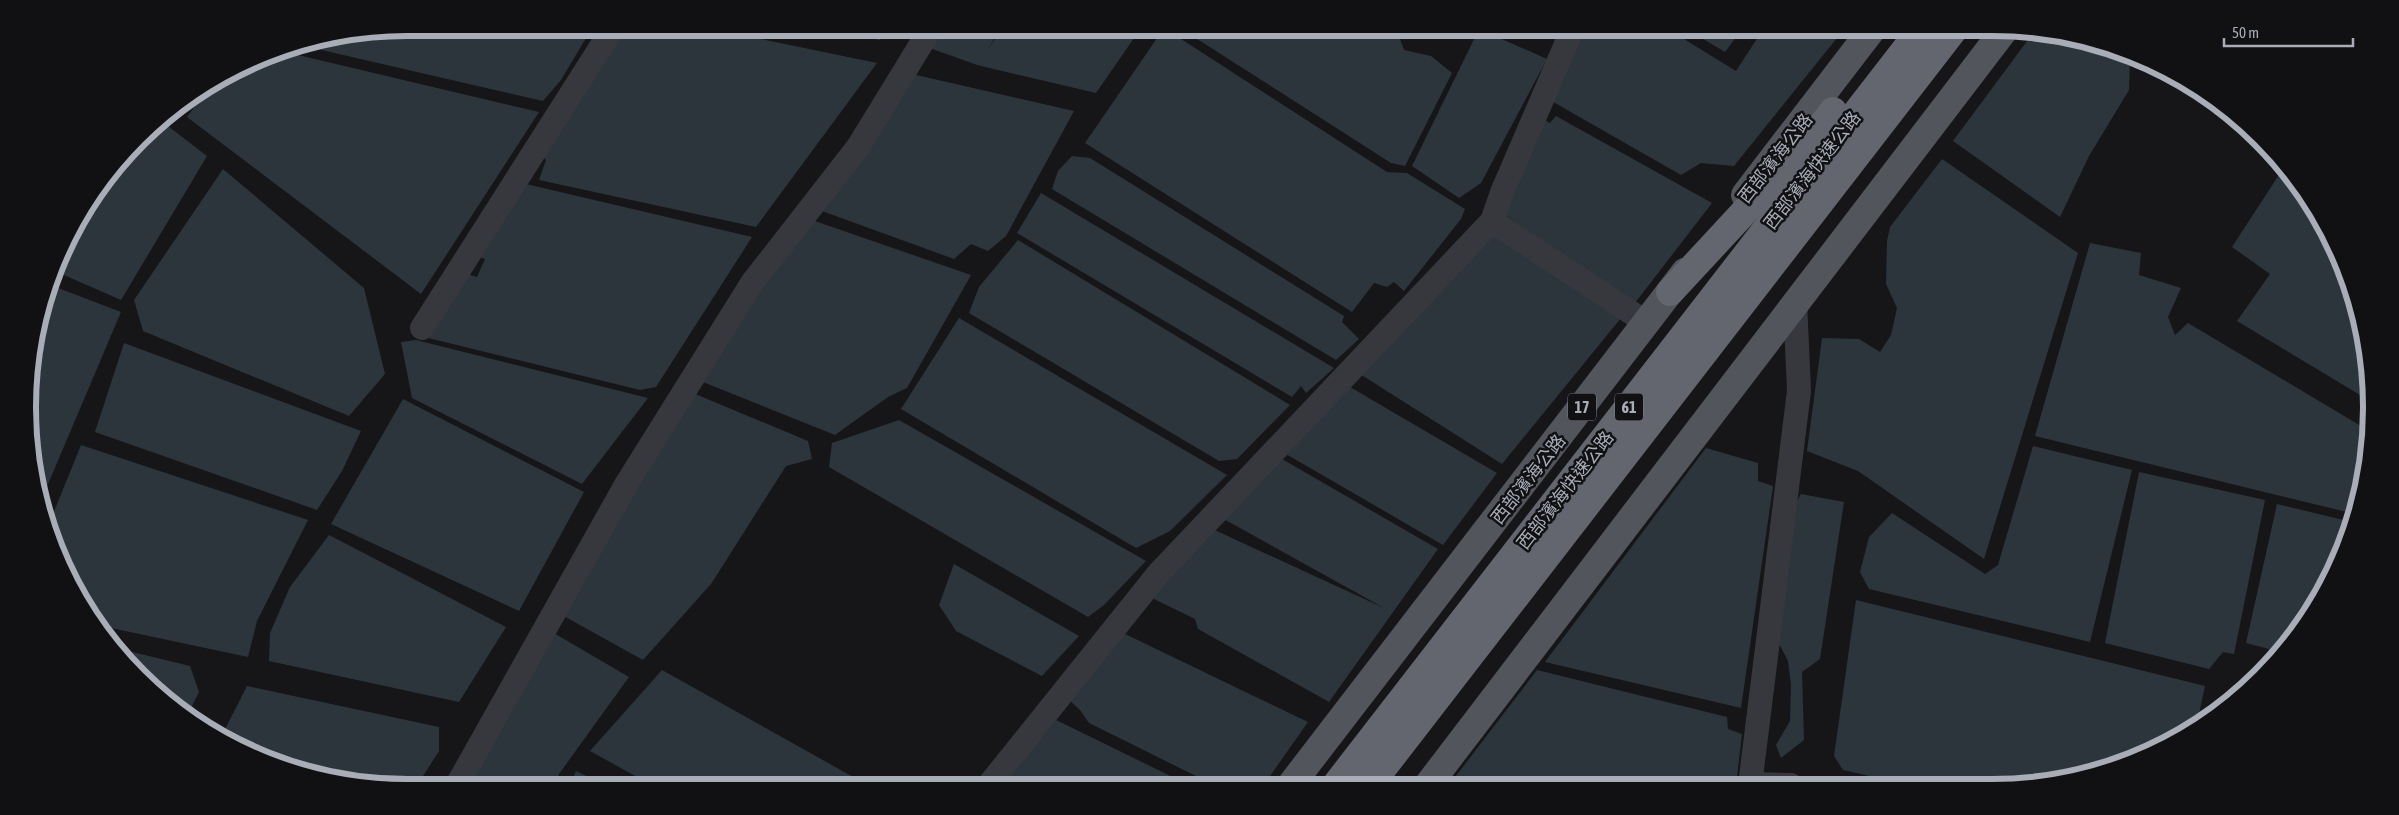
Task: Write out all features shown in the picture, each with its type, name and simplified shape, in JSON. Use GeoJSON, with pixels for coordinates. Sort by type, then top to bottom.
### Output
{"type":"FeatureCollection","features":[{"type":"Feature","properties":{"kind":"highway"},"geometry":{"type":"LineString","coordinates":[[1670,292],[1811,140],[1893,36]]}},
{"type":"Feature","properties":{"kind":"highway","name":"西部濱海快速公路"},"geometry":{"type":"LineString","coordinates":[[1340,779],[1916,36]]}},
{"type":"Feature","properties":{"kind":"highway","name":"西部濱海快速公路"},"geometry":{"type":"LineString","coordinates":[[1374,779],[1949,36]]}},
{"type":"Feature","properties":{"kind":"main road","name":"西部濱海公路"},"geometry":{"type":"LineString","coordinates":[[1295,779],[1840,74],[1867,36]]}},
{"type":"Feature","properties":{"kind":"main road"},"geometry":{"type":"LineString","coordinates":[[1433,779],[1795,301],[1999,36]]}},
{"type":"Feature","properties":{"kind":"street"},"geometry":{"type":"LineString","coordinates":[[422,328],[608,36]]}},
{"type":"Feature","properties":{"kind":"street"},"geometry":{"type":"LineString","coordinates":[[461,779],[632,475],[752,283],[858,147],[926,36]]}},
{"type":"Feature","properties":{"kind":"street"},"geometry":{"type":"LineString","coordinates":[[994,779],[1158,574],[1492,221],[1503,190],[1570,36]]}},
{"type":"Feature","properties":{"kind":"street"},"geometry":{"type":"LineString","coordinates":[[1492,221],[1647,324]]}},
{"type":"Feature","properties":{"kind":"street"},"geometry":{"type":"LineString","coordinates":[[1751,779],[1799,391],[1795,301]]}},
{"type":"Feature","properties":{"kind":"shaded area"},"geometry":{"type":"Polygon","coordinates":[[[587,36],[561,80],[543,101],[314,48],[359,39],[383,37],[587,36]]]}},
{"type":"Feature","properties":{"kind":"shaded area"},"geometry":{"type":"Polygon","coordinates":[[[605,36],[746,36],[877,63],[756,227],[539,180],[546,160],[536,150],[605,36]]]}},
{"type":"Feature","properties":{"kind":"shaded area"},"geometry":{"type":"Polygon","coordinates":[[[860,36],[883,36],[880,40],[860,36]]]}},
{"type":"Feature","properties":{"kind":"shaded area"},"geometry":{"type":"Polygon","coordinates":[[[934,36],[996,36],[988,49],[997,36],[1135,36],[1096,93],[977,65],[927,47],[934,36]]]}},
{"type":"Feature","properties":{"kind":"shaded area"},"geometry":{"type":"Polygon","coordinates":[[[1159,36],[1176,36],[1387,172],[1407,173],[1465,209],[1461,219],[1404,291],[1394,282],[1387,287],[1374,283],[1352,312],[1085,143],[1159,36]]]}},
{"type":"Feature","properties":{"kind":"shaded area"},"geometry":{"type":"Polygon","coordinates":[[[1193,36],[1399,36],[1404,50],[1431,56],[1452,73],[1405,166],[1391,163],[1193,36]]]}},
{"type":"Feature","properties":{"kind":"shaded area"},"geometry":{"type":"Polygon","coordinates":[[[1476,36],[1495,36],[1547,59],[1481,183],[1459,198],[1412,166],[1476,36]]]}},
{"type":"Feature","properties":{"kind":"shaded area"},"geometry":{"type":"Polygon","coordinates":[[[1538,36],[1549,36],[1548,39],[1538,36]]]}},
{"type":"Feature","properties":{"kind":"shaded area"},"geometry":{"type":"Polygon","coordinates":[[[1579,36],[1679,36],[1736,71],[1759,36],[1839,36],[1734,166],[1701,163],[1681,175],[1548,99],[1579,36]]]}},
{"type":"Feature","properties":{"kind":"shaded area"},"geometry":{"type":"Polygon","coordinates":[[[1698,36],[1737,36],[1725,52],[1698,36]]]}},
{"type":"Feature","properties":{"kind":"shaded area"},"geometry":{"type":"Polygon","coordinates":[[[2029,38],[2064,43],[2088,49],[2130,63],[2129,90],[2089,156],[2060,217],[1953,141],[2029,38]]]}},
{"type":"Feature","properties":{"kind":"shaded area"},"geometry":{"type":"Polygon","coordinates":[[[294,54],[539,112],[421,294],[187,117],[200,100],[222,86],[265,65],[294,54]]]}},
{"type":"Feature","properties":{"kind":"shaded area"},"geometry":{"type":"Polygon","coordinates":[[[903,72],[1074,111],[1006,236],[988,251],[971,244],[954,259],[811,207],[903,72]]]}},
{"type":"Feature","properties":{"kind":"shaded area"},"geometry":{"type":"Polygon","coordinates":[[[1556,116],[1712,203],[1635,303],[1496,209],[1539,117],[1550,123],[1556,116]]]}},
{"type":"Feature","properties":{"kind":"shaded area"},"geometry":{"type":"Polygon","coordinates":[[[167,125],[207,156],[121,300],[61,274],[86,222],[113,181],[145,145],[167,125]]]}},
{"type":"Feature","properties":{"kind":"shaded area"},"geometry":{"type":"Polygon","coordinates":[[[1072,156],[1090,158],[1344,316],[1342,322],[1359,339],[1336,360],[1052,189],[1058,171],[1072,156]]]}},
{"type":"Feature","properties":{"kind":"shaded area"},"geometry":{"type":"Polygon","coordinates":[[[1942,159],[2078,253],[1984,559],[1858,471],[1807,451],[1822,338],[1859,339],[1880,352],[1891,335],[1897,308],[1886,284],[1887,241],[1890,227],[1942,159]]]}},
{"type":"Feature","properties":{"kind":"shaded area"},"geometry":{"type":"Polygon","coordinates":[[[223,169],[364,288],[385,374],[349,416],[143,331],[134,300],[223,169]]]}},
{"type":"Feature","properties":{"kind":"shaded area"},"geometry":{"type":"Polygon","coordinates":[[[2280,174],[2313,222],[2343,288],[2356,335],[2363,397],[2237,321],[2270,274],[2232,247],[2280,174]]]}},
{"type":"Feature","properties":{"kind":"shaded area"},"geometry":{"type":"Polygon","coordinates":[[[509,180],[752,237],[656,387],[640,390],[420,336],[451,269],[477,277],[485,259],[467,253],[509,180]]]}},
{"type":"Feature","properties":{"kind":"shaded area"},"geometry":{"type":"Polygon","coordinates":[[[1041,193],[1334,368],[1306,393],[1301,386],[1292,397],[1017,233],[1041,193]]]}},
{"type":"Feature","properties":{"kind":"shaded area"},"geometry":{"type":"Polygon","coordinates":[[[806,218],[971,275],[907,388],[888,397],[835,435],[693,378],[806,218]]]}},
{"type":"Feature","properties":{"kind":"shaded area"},"geometry":{"type":"Polygon","coordinates":[[[1494,235],[1621,318],[1502,464],[1360,374],[1494,235]]]}},
{"type":"Feature","properties":{"kind":"shaded area"},"geometry":{"type":"Polygon","coordinates":[[[1018,240],[1290,405],[1237,459],[1219,461],[969,313],[979,287],[1018,240]]]}},
{"type":"Feature","properties":{"kind":"shaded area"},"geometry":{"type":"Polygon","coordinates":[[[2090,243],[2141,253],[2139,275],[2181,288],[2168,317],[2175,335],[2188,323],[2362,427],[2356,480],[2348,512],[2035,436],[2090,243]]]}},
{"type":"Feature","properties":{"kind":"shaded area"},"geometry":{"type":"Polygon","coordinates":[[[56,287],[121,312],[46,490],[39,456],[37,432],[37,383],[43,335],[56,287]]]}},
{"type":"Feature","properties":{"kind":"shaded area"},"geometry":{"type":"Polygon","coordinates":[[[959,318],[1227,475],[1170,531],[1136,548],[901,409],[959,318]]]}},
{"type":"Feature","properties":{"kind":"shaded area"},"geometry":{"type":"Polygon","coordinates":[[[416,340],[648,398],[582,484],[412,398],[401,342],[416,340]]]}},
{"type":"Feature","properties":{"kind":"shaded area"},"geometry":{"type":"Polygon","coordinates":[[[124,343],[361,431],[342,471],[317,510],[95,432],[124,343]]]}},
{"type":"Feature","properties":{"kind":"shaded area"},"geometry":{"type":"Polygon","coordinates":[[[1350,387],[1497,473],[1443,545],[1279,450],[1350,387]]]}},
{"type":"Feature","properties":{"kind":"shaded area"},"geometry":{"type":"Polygon","coordinates":[[[688,391],[808,441],[812,459],[786,466],[711,584],[643,660],[551,609],[688,391]]]}},
{"type":"Feature","properties":{"kind":"shaded area"},"geometry":{"type":"Polygon","coordinates":[[[403,399],[584,492],[519,611],[331,524],[403,399]]]}},
{"type":"Feature","properties":{"kind":"shaded area"},"geometry":{"type":"Polygon","coordinates":[[[899,420],[1146,561],[1104,605],[1088,617],[829,467],[832,443],[899,420]]]}},
{"type":"Feature","properties":{"kind":"shaded area"},"geometry":{"type":"Polygon","coordinates":[[[81,445],[308,520],[257,621],[248,657],[108,627],[75,572],[52,515],[81,445]]]}},
{"type":"Feature","properties":{"kind":"shaded area"},"geometry":{"type":"Polygon","coordinates":[[[2033,446],[2132,470],[2090,642],[1869,589],[1860,572],[1869,537],[1892,513],[1985,574],[1998,565],[2033,446]]]}},
{"type":"Feature","properties":{"kind":"shaded area"},"geometry":{"type":"Polygon","coordinates":[[[1706,448],[1758,463],[1758,481],[1773,486],[1741,708],[1545,662],[1706,448]]]}},
{"type":"Feature","properties":{"kind":"shaded area"},"geometry":{"type":"Polygon","coordinates":[[[1275,455],[1438,549],[1329,702],[1198,629],[1195,619],[1148,596],[1206,526],[1384,608],[1220,517],[1275,455]]]}},
{"type":"Feature","properties":{"kind":"shaded area"},"geometry":{"type":"Polygon","coordinates":[[[2139,472],[2265,500],[2234,654],[2223,652],[2209,669],[2105,643],[2139,472]]]}},
{"type":"Feature","properties":{"kind":"shaded area"},"geometry":{"type":"Polygon","coordinates":[[[1801,494],[1844,502],[1820,659],[1802,672],[1804,740],[1781,758],[1776,745],[1790,721],[1791,685],[1788,661],[1777,640],[1794,506],[1801,494]]]}},
{"type":"Feature","properties":{"kind":"shaded area"},"geometry":{"type":"Polygon","coordinates":[[[2277,504],[2345,520],[2324,572],[2313,593],[2286,634],[2267,656],[2269,649],[2246,643],[2277,504]]]}},
{"type":"Feature","properties":{"kind":"shaded area"},"geometry":{"type":"Polygon","coordinates":[[[329,535],[506,627],[459,702],[269,661],[270,633],[290,587],[329,535]]]}},
{"type":"Feature","properties":{"kind":"shaded area"},"geometry":{"type":"Polygon","coordinates":[[[954,564],[1079,636],[1042,676],[956,631],[939,605],[954,564]]]}},
{"type":"Feature","properties":{"kind":"shaded area"},"geometry":{"type":"Polygon","coordinates":[[[1856,600],[2205,686],[2199,716],[2177,729],[2111,759],[2064,772],[2040,776],[1992,779],[1883,779],[1843,770],[1834,756],[1856,600]]]}},
{"type":"Feature","properties":{"kind":"shaded area"},"geometry":{"type":"Polygon","coordinates":[[[547,629],[629,677],[559,774],[558,779],[457,779],[547,629]]]}},
{"type":"Feature","properties":{"kind":"shaded area"},"geometry":{"type":"Polygon","coordinates":[[[1123,633],[1308,722],[1268,779],[1202,779],[1089,723],[1080,710],[1068,699],[1123,633]]]}},
{"type":"Feature","properties":{"kind":"shaded area"},"geometry":{"type":"Polygon","coordinates":[[[127,651],[190,666],[199,692],[191,709],[163,687],[127,651]]]}},
{"type":"Feature","properties":{"kind":"shaded area"},"geometry":{"type":"Polygon","coordinates":[[[662,670],[857,779],[641,779],[590,751],[662,670]]]}},
{"type":"Feature","properties":{"kind":"shaded area"},"geometry":{"type":"Polygon","coordinates":[[[1537,670],[1727,717],[1728,729],[1742,734],[1737,779],[1454,779],[1537,670]]]}},
{"type":"Feature","properties":{"kind":"shaded area"},"geometry":{"type":"Polygon","coordinates":[[[247,686],[439,727],[439,751],[421,779],[359,776],[335,772],[288,759],[224,730],[247,686]]]}},
{"type":"Feature","properties":{"kind":"shaded area"},"geometry":{"type":"Polygon","coordinates":[[[1054,719],[1177,779],[1006,779],[1054,719]]]}},
{"type":"Feature","properties":{"kind":"shaded area"},"geometry":{"type":"Polygon","coordinates":[[[576,771],[592,779],[572,779],[576,771]]]}}]}
